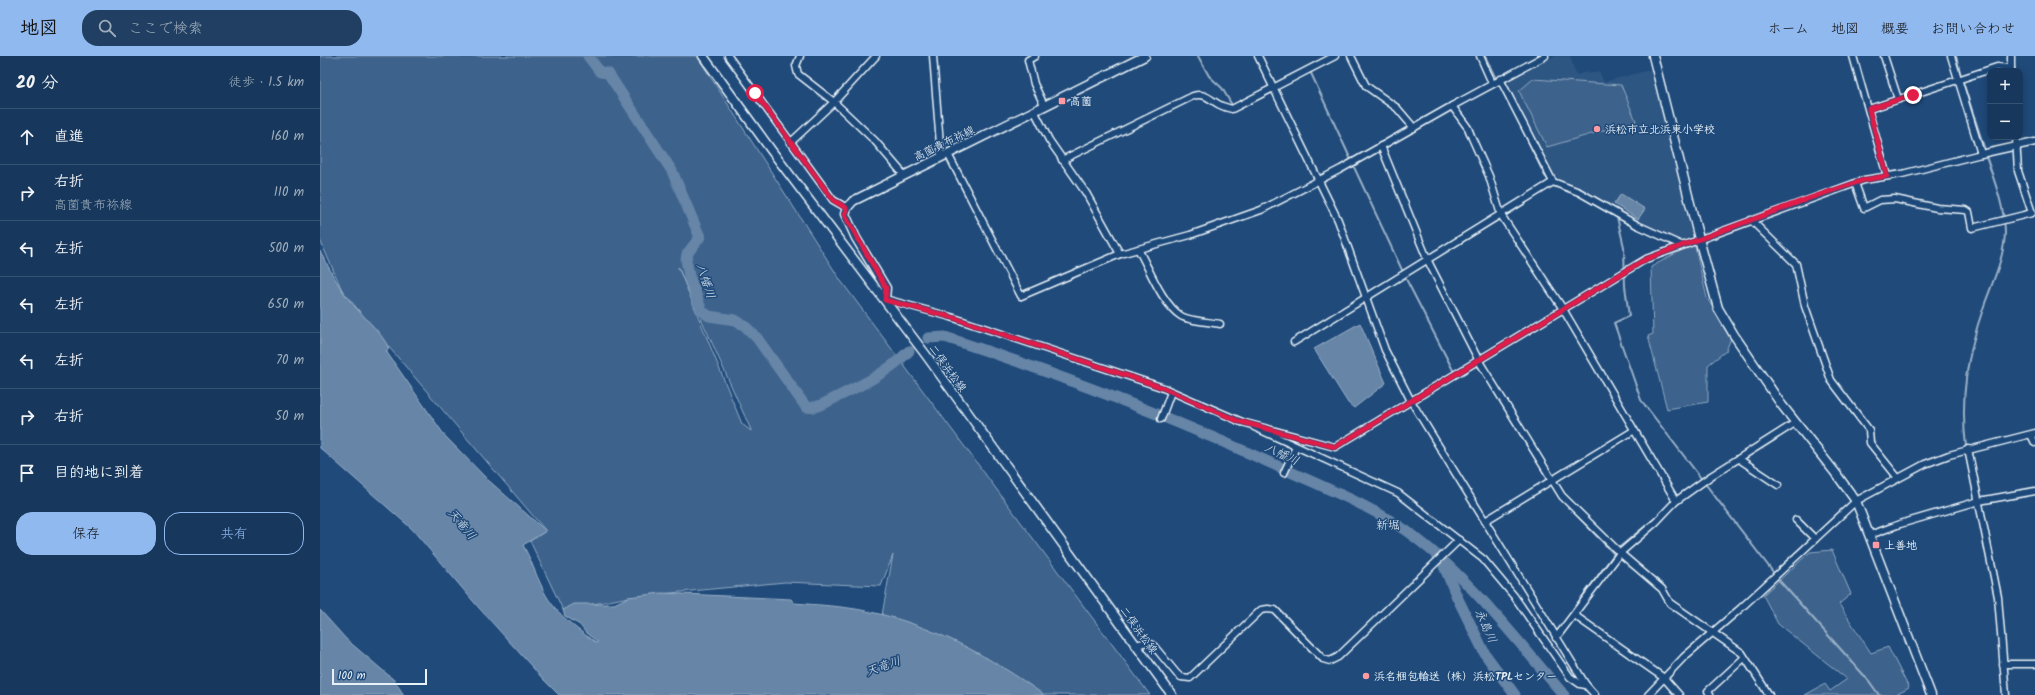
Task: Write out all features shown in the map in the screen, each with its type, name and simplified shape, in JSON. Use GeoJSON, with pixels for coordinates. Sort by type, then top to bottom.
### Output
{"type":"FeatureCollection","features":[{"type":"Feature","properties":{"kind":"main road","name":"二俣浜松線"},"geometry":{"type":"LineString","coordinates":[[703,56],[771,150],[885,300],[1172,695]]}},
{"type":"Feature","properties":{"kind":"main road","name":"高薗貴布祢線"},"geometry":{"type":"LineString","coordinates":[[846,208],[853,201],[904,175],[1145,56]]}},
{"type":"Feature","properties":{"kind":"main road"},"geometry":{"type":"LineString","coordinates":[[1653,56],[1699,239],[1713,291],[1724,320],[1795,423],[1856,501],[1931,695]]}},
{"type":"Feature","properties":{"kind":"main road"},"geometry":{"type":"LineString","coordinates":[[846,208],[845,214],[848,221],[886,288],[885,300]]}},
{"type":"Feature","properties":{"kind":"street"},"geometry":{"type":"LineString","coordinates":[[728,56],[833,200],[846,208]]}},
{"type":"Feature","properties":{"kind":"street"},"geometry":{"type":"LineString","coordinates":[[800,56],[796,66],[798,74],[834,102],[875,141],[904,175]]}},
{"type":"Feature","properties":{"kind":"street"},"geometry":{"type":"LineString","coordinates":[[790,143],[834,102],[876,56]]}},
{"type":"Feature","properties":{"kind":"street"},"geometry":{"type":"LineString","coordinates":[[933,56],[944,155],[1021,296],[1120,254],[1190,235],[1261,210],[1318,181],[1496,81],[1545,56]]}},
{"type":"Feature","properties":{"kind":"street"},"geometry":{"type":"LineString","coordinates":[[1035,56],[1028,58],[1034,84],[1044,106]]}},
{"type":"Feature","properties":{"kind":"street"},"geometry":{"type":"LineString","coordinates":[[1258,56],[1338,220],[1385,350],[1411,401],[1556,638],[1594,695]]}},
{"type":"Feature","properties":{"kind":"street"},"geometry":{"type":"LineString","coordinates":[[1062,160],[1199,94],[1206,96],[1219,105],[1232,109],[1335,56]]}},
{"type":"Feature","properties":{"kind":"street"},"geometry":{"type":"LineString","coordinates":[[1351,56],[1366,86],[1396,108],[1414,128]]}},
{"type":"Feature","properties":{"kind":"street"},"geometry":{"type":"LineString","coordinates":[[1480,56],[1496,81],[1553,182],[1579,192],[1637,225],[1680,245]]}},
{"type":"Feature","properties":{"kind":"street"},"geometry":{"type":"LineString","coordinates":[[1853,56],[1887,176]]}},
{"type":"Feature","properties":{"kind":"street"},"geometry":{"type":"LineString","coordinates":[[1884,56],[1898,100]]}},
{"type":"Feature","properties":{"kind":"street"},"geometry":{"type":"LineString","coordinates":[[1952,56],[1981,154]]}},
{"type":"Feature","properties":{"kind":"street"},"geometry":{"type":"LineString","coordinates":[[2011,56],[2011,68]]}},
{"type":"Feature","properties":{"kind":"street"},"geometry":{"type":"LineString","coordinates":[[1869,109],[1987,71]]}},
{"type":"Feature","properties":{"kind":"street"},"geometry":{"type":"LineString","coordinates":[[1452,106],[1468,128],[1489,176],[1501,215],[1563,309],[1633,431],[1676,501]]}},
{"type":"Feature","properties":{"kind":"street"},"geometry":{"type":"LineString","coordinates":[[1034,110],[1049,140],[1086,193],[1120,254]]}},
{"type":"Feature","properties":{"kind":"street"},"geometry":{"type":"LineString","coordinates":[[1855,183],[1864,208],[1880,200],[1895,198],[1937,208],[1966,210],[1969,212],[1972,228],[2032,213],[2018,171],[2016,140]]}},
{"type":"Feature","properties":{"kind":"street"},"geometry":{"type":"LineString","coordinates":[[1238,421],[1335,447],[1646,259],[1680,245],[1855,183],[2016,145],[2035,142]]}},
{"type":"Feature","properties":{"kind":"street"},"geometry":{"type":"LineString","coordinates":[[1381,146],[1428,260],[1479,361],[1562,496],[1620,553],[1662,588],[1670,603],[1711,633],[1742,653],[1769,695]]}},
{"type":"Feature","properties":{"kind":"street"},"geometry":{"type":"LineString","coordinates":[[1294,342],[1553,182]]}},
{"type":"Feature","properties":{"kind":"street"},"geometry":{"type":"LineString","coordinates":[[1751,220],[1796,264],[1805,306],[1830,380],[1869,430],[1870,443],[1898,478]]}},
{"type":"Feature","properties":{"kind":"street"},"geometry":{"type":"LineString","coordinates":[[1138,249],[1158,288],[1169,305],[1181,316],[1220,324]]}},
{"type":"Feature","properties":{"kind":"street"},"geometry":{"type":"LineString","coordinates":[[885,300],[951,317],[1171,392],[1398,493],[1483,559],[1498,575],[1570,677],[1580,684],[1586,685]]}},
{"type":"Feature","properties":{"kind":"street"},"geometry":{"type":"LineString","coordinates":[[1161,419],[1171,392]]}},
{"type":"Feature","properties":{"kind":"street"},"geometry":{"type":"LineString","coordinates":[[1556,638],[1620,553],[1656,522],[1676,501],[1795,423]]}},
{"type":"Feature","properties":{"kind":"street"},"geometry":{"type":"LineString","coordinates":[[1485,521],[1633,431]]}},
{"type":"Feature","properties":{"kind":"street"},"geometry":{"type":"LineString","coordinates":[[1648,695],[1711,633],[1741,608],[1856,501],[1925,464],[1968,449],[2033,434],[2035,443]]}},
{"type":"Feature","properties":{"kind":"street"},"geometry":{"type":"LineString","coordinates":[[1284,473],[1296,447]]}},
{"type":"Feature","properties":{"kind":"street"},"geometry":{"type":"LineString","coordinates":[[1968,449],[1997,590],[2006,695]]}},
{"type":"Feature","properties":{"kind":"street"},"geometry":{"type":"LineString","coordinates":[[1739,459],[1778,485]]}},
{"type":"Feature","properties":{"kind":"street"},"geometry":{"type":"LineString","coordinates":[[1870,535],[1900,524],[1979,501],[2035,491]]}},
{"type":"Feature","properties":{"kind":"street"},"geometry":{"type":"LineString","coordinates":[[1796,520],[1815,539]]}},
{"type":"Feature","properties":{"kind":"street"},"geometry":{"type":"LineString","coordinates":[[1136,645],[1147,642],[1153,645],[1177,674],[1181,677],[1190,678],[1261,610],[1268,609],[1275,610],[1323,659],[1330,661],[1338,657],[1459,540]]}},
{"type":"Feature","properties":{"kind":"street"},"geometry":{"type":"LineString","coordinates":[[1574,615],[1664,678],[1679,695]]}},
{"type":"Feature","properties":{"kind":"street"},"geometry":{"type":"LineString","coordinates":[[1707,694],[1744,658]]}},
{"type":"Feature","properties":{"kind":"street"},"geometry":{"type":"LineString","coordinates":[[2003,664],[2035,664]]}},
{"type":"Feature","properties":{"kind":"shaded area"},"geometry":{"type":"Polygon","coordinates":[[[320,56],[697,56],[841,281],[1150,695],[1043,695],[949,639],[882,615],[893,555],[881,586],[785,582],[629,597],[563,610],[530,541],[546,531],[342,290],[320,240],[320,56]],[[678,267],[742,424],[751,430],[678,267]]]}},
{"type":"Feature","properties":{"kind":"shaded area","name":"浜松市立北浜東小学校"},"geometry":{"type":"Polygon","coordinates":[[[1555,56],[1570,56],[1576,75],[1599,71],[1604,82],[1653,69],[1692,234],[1688,239],[1678,243],[1553,177],[1503,82],[1555,56]]]}},
{"type":"Feature","properties":{"kind":"shaded area"},"geometry":{"type":"Polygon","coordinates":[[[1533,79],[1621,85],[1636,121],[1547,147],[1519,91],[1533,79]]]}},
{"type":"Feature","properties":{"kind":"shaded area"},"geometry":{"type":"Polygon","coordinates":[[[1694,243],[1707,298],[1731,338],[1726,351],[1708,365],[1708,402],[1667,409],[1648,336],[1653,334],[1651,267],[1694,243]]]}},
{"type":"Feature","properties":{"kind":"shaded area"},"geometry":{"type":"Polygon","coordinates":[[[1832,550],[1851,594],[1839,604],[1871,653],[1888,647],[1909,688],[1896,695],[1805,695],[1825,684],[1830,691],[1847,679],[1778,624],[1763,595],[1810,552],[1832,550]]]}},
{"type":"Feature","properties":{"kind":"water"},"geometry":{"type":"Polygon","coordinates":[[[1621,194],[1645,209],[1638,219],[1614,204],[1621,194]]]}},
{"type":"Feature","properties":{"kind":"water","name":"天竜川"},"geometry":{"type":"Polygon","coordinates":[[[320,251],[342,291],[386,342],[389,349],[386,351],[445,436],[487,479],[546,531],[523,545],[546,596],[565,619],[597,643],[597,641],[586,633],[580,625],[565,616],[563,610],[574,604],[614,604],[629,597],[661,593],[791,599],[794,603],[857,609],[914,624],[937,633],[982,655],[1044,695],[559,695],[479,608],[412,529],[320,448],[320,251]]]}},
{"type":"Feature","properties":{"kind":"water"},"geometry":{"type":"Polygon","coordinates":[[[1360,323],[1386,383],[1354,408],[1348,403],[1314,349],[1360,323]]]}},
{"type":"Feature","properties":{"kind":"water"},"geometry":{"type":"Polygon","coordinates":[[[320,610],[346,639],[394,680],[404,695],[320,695],[320,610]]]}},
{"type":"Feature","properties":{"kind":"waterway","name":"八幡川"},"geometry":{"type":"LineString","coordinates":[[588,56],[600,72],[608,73],[672,171],[700,237],[687,254],[686,260],[689,276],[702,311],[709,316],[735,320],[745,326],[757,338],[806,407],[821,405],[864,383],[892,366],[909,351]]}},
{"type":"Feature","properties":{"kind":"waterway"},"geometry":{"type":"LineString","coordinates":[[1198,56],[1209,76],[1222,88],[1232,105]]}},
{"type":"Feature","properties":{"kind":"waterway"},"geometry":{"type":"LineString","coordinates":[[1485,56],[1497,81]]}},
{"type":"Feature","properties":{"kind":"waterway"},"geometry":{"type":"LineString","coordinates":[[1956,56],[1961,76]]}},
{"type":"Feature","properties":{"kind":"waterway"},"geometry":{"type":"LineString","coordinates":[[1309,72],[1310,71],[1351,160]]}},
{"type":"Feature","properties":{"kind":"waterway"},"geometry":{"type":"LineString","coordinates":[[1963,82],[1985,150]]}},
{"type":"Feature","properties":{"kind":"waterway"},"geometry":{"type":"LineString","coordinates":[[1280,88],[1289,83]]}},
{"type":"Feature","properties":{"kind":"waterway"},"geometry":{"type":"LineString","coordinates":[[1503,90],[1545,176],[1549,180]]}},
{"type":"Feature","properties":{"kind":"waterway"},"geometry":{"type":"LineString","coordinates":[[1237,110],[1271,93]]}},
{"type":"Feature","properties":{"kind":"waterway"},"geometry":{"type":"LineString","coordinates":[[1966,447],[1964,410],[1966,376],[1969,359],[1978,324],[2000,261],[2005,233],[2005,223],[2001,204],[1986,156]]}},
{"type":"Feature","properties":{"kind":"waterway"},"geometry":{"type":"LineString","coordinates":[[1353,165],[1403,272]]}},
{"type":"Feature","properties":{"kind":"waterway"},"geometry":{"type":"LineString","coordinates":[[1606,211],[1617,217],[1624,247],[1625,286],[1629,316],[1614,323],[1641,400],[1773,572]]}},
{"type":"Feature","properties":{"kind":"waterway"},"geometry":{"type":"LineString","coordinates":[[1405,277],[1454,372]]}},
{"type":"Feature","properties":{"kind":"waterway","name":"八幡川"},"geometry":{"type":"LineString","coordinates":[[928,338],[945,337],[1075,382],[1245,451],[1370,509],[1416,538],[1456,573],[1494,613],[1564,695]]}},
{"type":"Feature","properties":{"kind":"waterway"},"geometry":{"type":"LineString","coordinates":[[1456,378],[1476,366],[1480,368],[1548,479]]}},
{"type":"Feature","properties":{"kind":"waterway"},"geometry":{"type":"LineString","coordinates":[[1679,495],[1695,484]]}},
{"type":"Feature","properties":{"kind":"waterway"},"geometry":{"type":"LineString","coordinates":[[1568,506],[1614,554],[1573,609]]}},
{"type":"Feature","properties":{"kind":"waterway"},"geometry":{"type":"LineString","coordinates":[[1621,546],[1660,514]]}},
{"type":"Feature","properties":{"kind":"waterway","name":"永島川"},"geometry":{"type":"LineString","coordinates":[[1444,566],[1457,597],[1485,654],[1515,695]]}},
{"type":"Feature","properties":{"kind":"waterway"},"geometry":{"type":"LineString","coordinates":[[1777,578],[1869,681],[1879,695]]}},
{"type":"Feature","properties":{"kind":"place","name":"高薗"},"geometry":{"type":"Point","coordinates":[1062,101]}},
{"type":"Feature","properties":{"kind":"place","name":"浜松市立北浜東小学校"},"geometry":{"type":"Point","coordinates":[1597,129]}},
{"type":"Feature","properties":{"kind":"place","name":"上善地"},"geometry":{"type":"Point","coordinates":[1876,545]}},
{"type":"Feature","properties":{"kind":"place","name":"浜名梱包輸送（株）浜松TPLセンター"},"geometry":{"type":"Point","coordinates":[1366,676]}},
{"type":"Feature","properties":{"kind":"district","name":"新堀"},"geometry":{"type":"Point","coordinates":[1388,525]}},
{"type":"Feature","properties":{"kind":"route"},"geometry":{"type":"LineString","coordinates":[[755,93],[833,200],[846,208],[845,214],[856,238],[886,288],[885,300],[951,317],[1161,387],[1238,421],[1277,430],[1335,447],[1646,259],[1810,198],[1870,178],[1887,176],[1869,109],[1913,95]]}}]}
